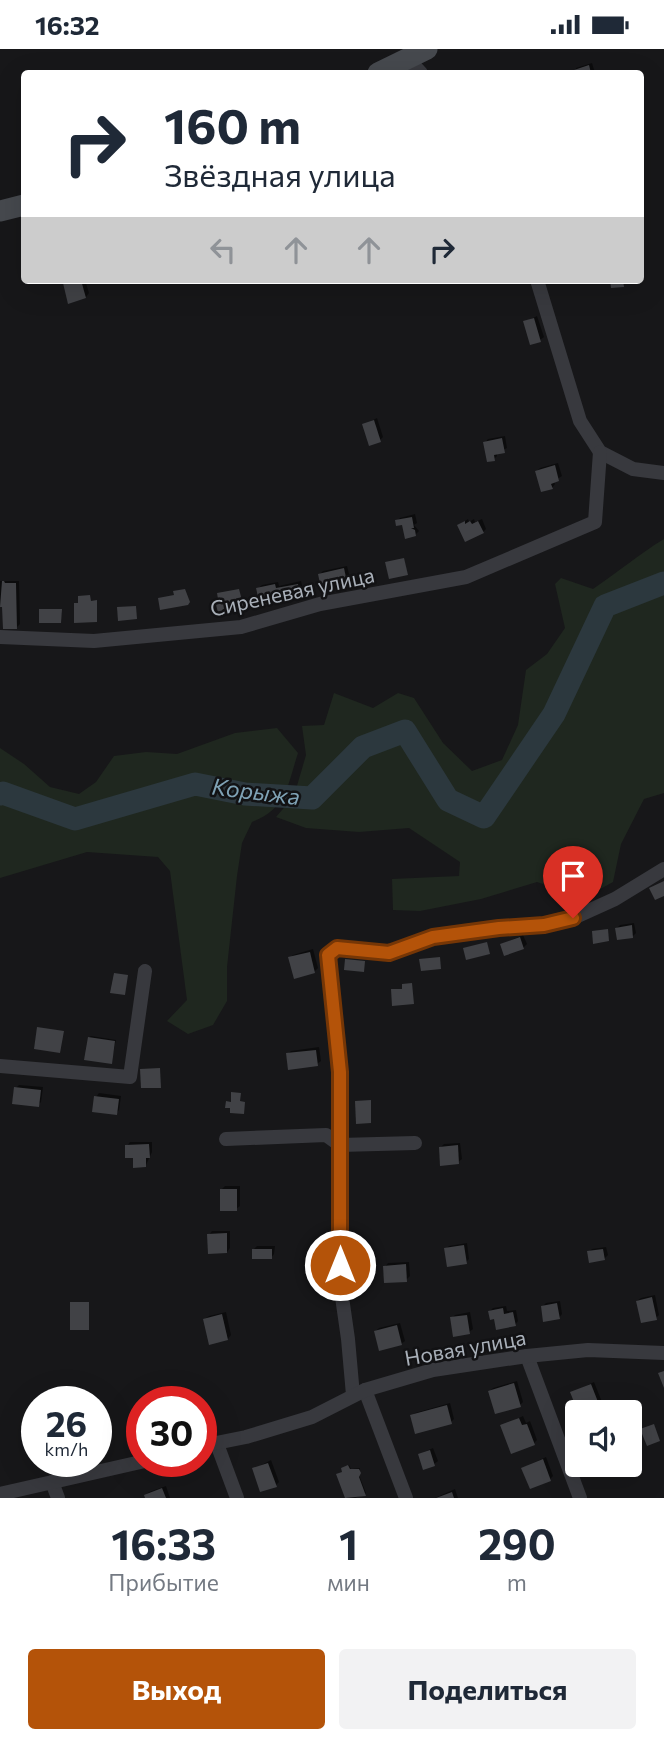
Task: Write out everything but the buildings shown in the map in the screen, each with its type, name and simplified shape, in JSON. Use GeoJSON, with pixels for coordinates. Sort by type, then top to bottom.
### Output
{"type":"FeatureCollection","features":[{"type":"Feature","properties":{"kind":"street"},"geometry":{"type":"LineString","coordinates":[[393,70],[414,66],[427,49]]}},
{"type":"Feature","properties":{"kind":"street"},"geometry":{"type":"LineString","coordinates":[[0,211],[21,206]]}},
{"type":"Feature","properties":{"kind":"street"},"geometry":{"type":"LineString","coordinates":[[538,284],[580,421],[600,452],[633,469],[664,473]]}},
{"type":"Feature","properties":{"kind":"street","name":"Сиреневая улица"},"geometry":{"type":"LineString","coordinates":[[0,637],[94,641],[241,627],[320,604],[466,577],[595,522],[600,452]]}},
{"type":"Feature","properties":{"kind":"street"},"geometry":{"type":"LineString","coordinates":[[406,1498],[359,1393],[348,1339],[341,1290],[340,1072],[328,955],[337,948],[389,953],[433,937],[544,925],[573,918],[615,899],[664,869]]}},
{"type":"Feature","properties":{"kind":"street"},"geometry":{"type":"LineString","coordinates":[[0,1066],[130,1077],[145,971]]}},
{"type":"Feature","properties":{"kind":"street"},"geometry":{"type":"LineString","coordinates":[[226,1139],[326,1135],[340,1145],[415,1143]]}},
{"type":"Feature","properties":{"kind":"street","name":"Новая улица"},"geometry":{"type":"LineString","coordinates":[[217,1444],[312,1417],[359,1393],[433,1370],[588,1350],[664,1353]]}},
{"type":"Feature","properties":{"kind":"street"},"geometry":{"type":"LineString","coordinates":[[527,1356],[580,1498]]}},
{"type":"Feature","properties":{"kind":"street"},"geometry":{"type":"LineString","coordinates":[[217,1444],[237,1498]]}},
{"type":"Feature","properties":{"kind":"street"},"geometry":{"type":"LineString","coordinates":[[0,1494],[126,1465]]}},
{"type":"Feature","properties":{"kind":"street"},"geometry":{"type":"LineString","coordinates":[[52,1482],[58,1498]]}},
{"type":"Feature","properties":{"kind":"shaded area"},"geometry":{"type":"Polygon","coordinates":[[[664,539],[664,793],[644,799],[621,844],[613,882],[584,898],[537,882],[481,899],[420,911],[393,910],[392,879],[459,876],[460,862],[409,828],[359,832],[306,828],[276,817],[294,796],[306,755],[302,726],[324,725],[334,693],[373,708],[398,693],[414,698],[443,743],[472,771],[502,760],[518,725],[526,670],[547,654],[565,628],[555,584],[561,578],[593,589],[664,539]]]}},
{"type":"Feature","properties":{"kind":"shaded area"},"geometry":{"type":"Polygon","coordinates":[[[277,728],[298,753],[284,795],[272,810],[252,822],[242,843],[227,967],[227,1001],[213,1025],[188,1034],[167,1021],[187,1000],[170,871],[158,857],[87,852],[0,878],[0,748],[24,764],[50,787],[79,794],[96,782],[114,756],[146,752],[177,754],[235,733],[277,728]]]}},
{"type":"Feature","properties":{"kind":"waterway","name":"Корыжа"},"geometry":{"type":"LineString","coordinates":[[0,794],[75,819],[195,784],[245,794],[312,798],[363,747],[405,731],[448,800],[484,817],[554,714],[605,606],[664,583]]}},
{"type":"Feature","properties":{"kind":"route"},"geometry":{"type":"LineString","coordinates":[[340,1265],[340,1072],[328,955],[337,948],[389,953],[433,937],[544,925],[573,918]]}}]}
